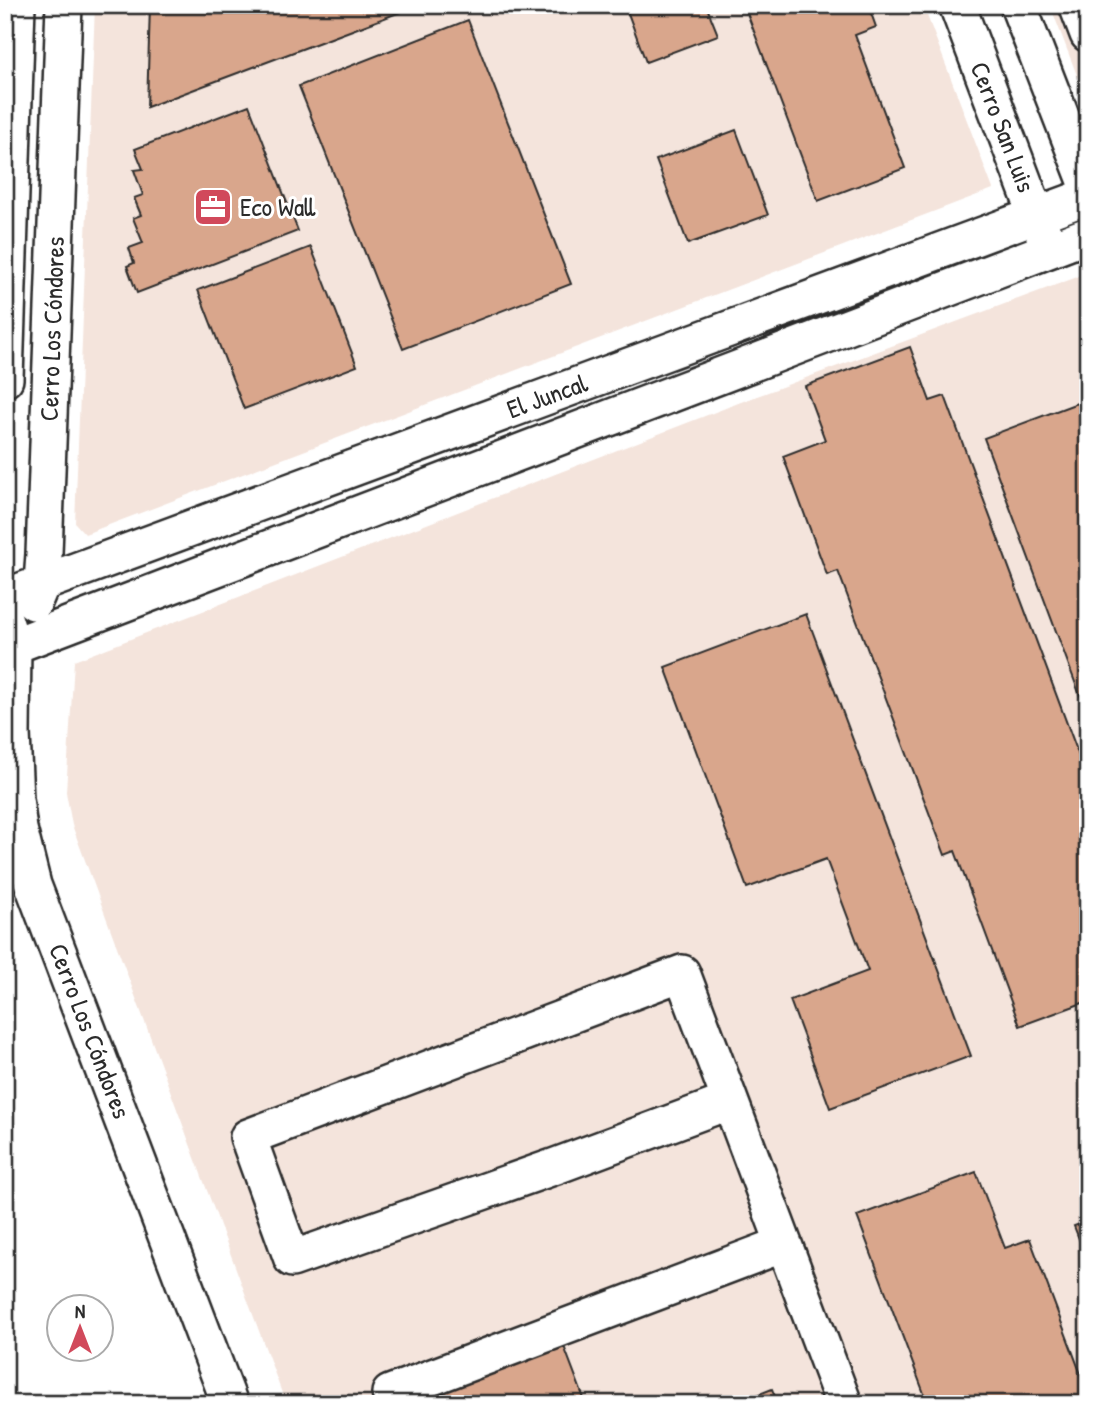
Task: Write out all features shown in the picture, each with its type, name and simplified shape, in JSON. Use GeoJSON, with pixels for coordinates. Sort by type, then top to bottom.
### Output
{"type":"FeatureCollection","features":[{"type":"Feature","properties":{"kind":"street","name":"Cerro Los Cóndores"},"geometry":{"type":"LineString","coordinates":[[5,379],[18,5]]}},
{"type":"Feature","properties":{"kind":"street","name":"Cerro Los Cóndores"},"geometry":{"type":"LineString","coordinates":[[64,5],[42,583],[8,639],[12,766],[19,829],[33,885],[230,1404]]}},
{"type":"Feature","properties":{"kind":"street","name":"Cerro San Luis"},"geometry":{"type":"LineString","coordinates":[[957,5],[1049,250]]}},
{"type":"Feature","properties":{"kind":"street"},"geometry":{"type":"LineString","coordinates":[[1018,5],[1088,186]]}},
{"type":"Feature","properties":{"kind":"street"},"geometry":{"type":"LineString","coordinates":[[1077,5],[1088,34]]}},
{"type":"Feature","properties":{"kind":"street","name":"El Juncal"},"geometry":{"type":"LineString","coordinates":[[5,597],[1088,195]]}},
{"type":"Feature","properties":{"kind":"street","name":"El Juncal"},"geometry":{"type":"LineString","coordinates":[[8,639],[1088,235]]}},
{"type":"Feature","properties":{"kind":"street"},"geometry":{"type":"LineString","coordinates":[[730,1101],[556,1166],[292,1259],[248,1137],[682,973],[844,1404]]}},
{"type":"Feature","properties":{"kind":"street"},"geometry":{"type":"LineString","coordinates":[[390,1393],[784,1244]]}},
{"type":"Feature","properties":{"kind":"shaded area"},"geometry":{"type":"Polygon","coordinates":[[[95,5],[923,5],[993,189],[85,534],[75,523],[95,5]]]}},
{"type":"Feature","properties":{"kind":"shaded area"},"geometry":{"type":"Polygon","coordinates":[[[1050,5],[1088,5],[1088,104],[1050,5]]]}},
{"type":"Feature","properties":{"kind":"shaded area"},"geometry":{"type":"Polygon","coordinates":[[[1088,273],[1088,1404],[286,1404],[72,825],[66,792],[74,661],[741,402],[1088,273]]]}},
{"type":"Feature","properties":{"kind":"building"},"geometry":{"type":"Polygon","coordinates":[[[150,5],[419,5],[147,107],[150,5]]]}},
{"type":"Feature","properties":{"kind":"building"},"geometry":{"type":"Polygon","coordinates":[[[625,5],[706,5],[718,35],[646,62],[625,5]]]}},
{"type":"Feature","properties":{"kind":"building"},"geometry":{"type":"Polygon","coordinates":[[[744,5],[868,5],[876,27],[855,35],[905,168],[818,201],[744,5]]]}},
{"type":"Feature","properties":{"kind":"building"},"geometry":{"type":"Polygon","coordinates":[[[468,20],[571,284],[403,349],[299,86],[468,20]]]}},
{"type":"Feature","properties":{"kind":"building","name":"Eco Wall"},"geometry":{"type":"Polygon","coordinates":[[[249,105],[298,231],[137,293],[127,266],[134,263],[129,248],[143,243],[133,218],[141,215],[134,198],[143,195],[134,170],[143,169],[135,149],[249,105]]]}},
{"type":"Feature","properties":{"kind":"building"},"geometry":{"type":"Polygon","coordinates":[[[736,130],[768,215],[688,244],[656,160],[736,130]]]}},
{"type":"Feature","properties":{"kind":"building"},"geometry":{"type":"Polygon","coordinates":[[[311,247],[357,366],[244,409],[198,290],[311,247]]]}},
{"type":"Feature","properties":{"kind":"building"},"geometry":{"type":"Polygon","coordinates":[[[910,347],[930,401],[945,396],[1088,780],[1088,1001],[1020,1026],[955,851],[945,855],[838,571],[827,575],[783,456],[825,440],[805,386],[910,347]]]}},
{"type":"Feature","properties":{"kind":"building"},"geometry":{"type":"Polygon","coordinates":[[[1088,399],[1088,717],[984,438],[1088,399]]]}},
{"type":"Feature","properties":{"kind":"building"},"geometry":{"type":"Polygon","coordinates":[[[806,614],[971,1056],[830,1108],[790,1000],[868,971],[826,859],[747,888],[665,667],[806,614]]]}},
{"type":"Feature","properties":{"kind":"building"},"geometry":{"type":"Polygon","coordinates":[[[976,1172],[1005,1248],[1030,1239],[1088,1393],[1088,1404],[928,1404],[857,1216],[976,1172]]]}},
{"type":"Feature","properties":{"kind":"building"},"geometry":{"type":"Polygon","coordinates":[[[1088,1221],[1088,1262],[1074,1226],[1088,1221]]]}},
{"type":"Feature","properties":{"kind":"building"},"geometry":{"type":"Polygon","coordinates":[[[562,1341],[586,1404],[412,1404],[500,1371],[498,1365],[562,1341]]]}},
{"type":"Feature","properties":{"kind":"building"},"geometry":{"type":"Polygon","coordinates":[[[772,1389],[778,1404],[734,1404],[772,1389]]]}},
{"type":"Feature","properties":{"kind":"place","name":"Eco Wall"},"geometry":{"type":"Point","coordinates":[213,207]}}]}
